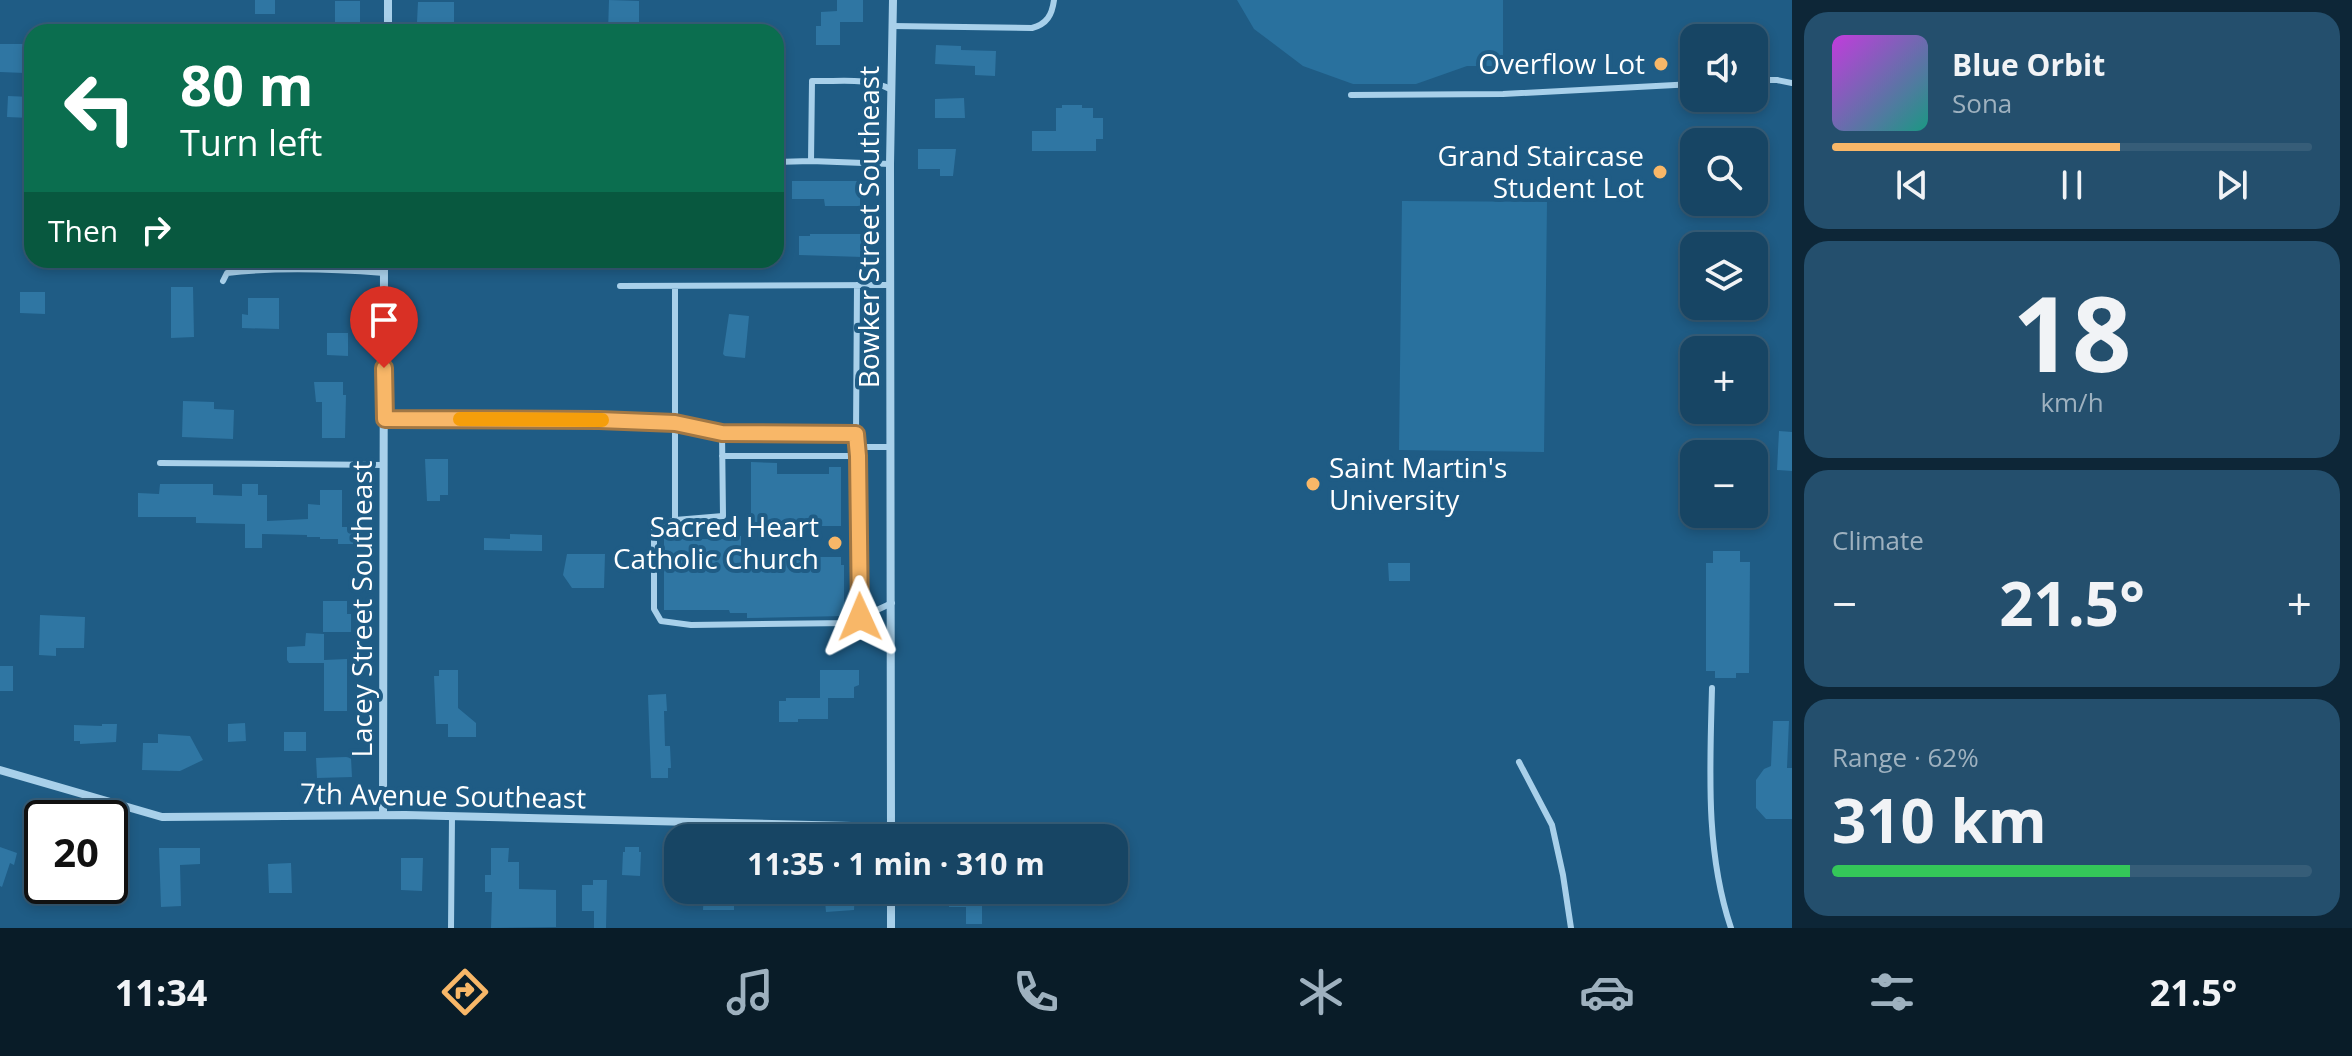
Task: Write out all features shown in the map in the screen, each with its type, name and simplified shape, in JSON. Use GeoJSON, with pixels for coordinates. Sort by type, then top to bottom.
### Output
{"type":"FeatureCollection","features":[{"type":"Feature","properties":{"kind":"street"},"geometry":{"type":"LineString","coordinates":[[388,0],[388,24]]}},
{"type":"Feature","properties":{"kind":"street","name":"Bowker Street Southeast"},"geometry":{"type":"LineString","coordinates":[[891,824],[890,89],[893,0]]}},
{"type":"Feature","properties":{"kind":"street","name":"Lacey Street Southeast"},"geometry":{"type":"LineString","coordinates":[[383,815],[384,268]]}},
{"type":"Feature","properties":{"kind":"street","name":"7th Avenue Southeast"},"geometry":{"type":"LineString","coordinates":[[0,770],[162,817],[383,815],[759,824]]}},
{"type":"Feature","properties":{"kind":"street"},"geometry":{"type":"LineString","coordinates":[[891,904],[891,928]]}},
{"type":"Feature","properties":{"kind":"lane"},"geometry":{"type":"LineString","coordinates":[[892,26],[1032,28],[1042,26],[1051,16],[1054,0]]}},
{"type":"Feature","properties":{"kind":"lane"},"geometry":{"type":"LineString","coordinates":[[1768,80],[1792,83]]}},
{"type":"Feature","properties":{"kind":"lane"},"geometry":{"type":"LineString","coordinates":[[811,161],[812,81],[880,83],[890,89]]}},
{"type":"Feature","properties":{"kind":"lane"},"geometry":{"type":"LineString","coordinates":[[1351,95],[1503,94],[1680,85]]}},
{"type":"Feature","properties":{"kind":"lane"},"geometry":{"type":"LineString","coordinates":[[784,162],[890,164]]}},
{"type":"Feature","properties":{"kind":"lane"},"geometry":{"type":"LineString","coordinates":[[223,281],[227,273],[246,271],[349,270],[384,273]]}},
{"type":"Feature","properties":{"kind":"lane"},"geometry":{"type":"LineString","coordinates":[[857,285],[856,447],[860,617]]}},
{"type":"Feature","properties":{"kind":"lane"},"geometry":{"type":"LineString","coordinates":[[620,286],[890,285]]}},
{"type":"Feature","properties":{"kind":"lane"},"geometry":{"type":"LineString","coordinates":[[675,287],[675,520]]}},
{"type":"Feature","properties":{"kind":"lane"},"geometry":{"type":"LineString","coordinates":[[385,419],[599,420],[675,423],[722,433],[856,434]]}},
{"type":"Feature","properties":{"kind":"lane"},"geometry":{"type":"LineString","coordinates":[[722,433],[723,516],[675,520],[654,528],[654,609],[661,621],[691,625],[849,623],[892,603]]}},
{"type":"Feature","properties":{"kind":"lane"},"geometry":{"type":"LineString","coordinates":[[856,447],[891,447]]}},
{"type":"Feature","properties":{"kind":"lane"},"geometry":{"type":"LineString","coordinates":[[722,456],[858,456]]}},
{"type":"Feature","properties":{"kind":"lane"},"geometry":{"type":"LineString","coordinates":[[160,463],[384,465]]}},
{"type":"Feature","properties":{"kind":"lane"},"geometry":{"type":"LineString","coordinates":[[1712,688],[1709,795],[1717,869],[1731,928]]}},
{"type":"Feature","properties":{"kind":"lane"},"geometry":{"type":"LineString","coordinates":[[1519,762],[1552,825],[1571,928]]}},
{"type":"Feature","properties":{"kind":"lane"},"geometry":{"type":"LineString","coordinates":[[451,928],[452,817]]}},
{"type":"Feature","properties":{"kind":"shaded area"},"geometry":{"type":"Polygon","coordinates":[[[1237,0],[1503,0],[1503,66],[1467,66],[1416,84],[1353,84],[1303,66],[1254,29],[1237,0]]]}},
{"type":"Feature","properties":{"kind":"shaded area"},"geometry":{"type":"Polygon","coordinates":[[[1402,201],[1547,202],[1544,452],[1399,450],[1402,201]]]}},
{"type":"Feature","properties":{"kind":"building"},"geometry":{"type":"Polygon","coordinates":[[[255,0],[275,0],[275,14],[255,14],[255,0]]]}},
{"type":"Feature","properties":{"kind":"building"},"geometry":{"type":"Polygon","coordinates":[[[609,0],[639,1],[639,24],[608,24],[609,0]]]}},
{"type":"Feature","properties":{"kind":"building"},"geometry":{"type":"Polygon","coordinates":[[[837,0],[863,0],[863,22],[840,22],[840,45],[816,45],[816,26],[821,26],[821,12],[837,11],[837,0]]]}},
{"type":"Feature","properties":{"kind":"building"},"geometry":{"type":"Polygon","coordinates":[[[335,1],[360,1],[360,24],[335,24],[335,1]]]}},
{"type":"Feature","properties":{"kind":"building"},"geometry":{"type":"Polygon","coordinates":[[[418,2],[454,2],[454,23],[417,22],[418,2]]]}},
{"type":"Feature","properties":{"kind":"building"},"geometry":{"type":"Polygon","coordinates":[[[0,44],[24,44],[24,73],[0,72],[0,44]]]}},
{"type":"Feature","properties":{"kind":"building"},"geometry":{"type":"Polygon","coordinates":[[[936,45],[961,46],[961,50],[996,51],[995,76],[975,75],[975,66],[935,64],[936,45]]]}},
{"type":"Feature","properties":{"kind":"building"},"geometry":{"type":"Polygon","coordinates":[[[8,96],[24,97],[24,118],[7,117],[8,96]]]}},
{"type":"Feature","properties":{"kind":"building"},"geometry":{"type":"Polygon","coordinates":[[[964,98],[965,118],[935,118],[935,99],[964,98]]]}},
{"type":"Feature","properties":{"kind":"building"},"geometry":{"type":"Polygon","coordinates":[[[1062,105],[1093,108],[1093,118],[1103,118],[1103,139],[1096,139],[1096,151],[1032,151],[1032,131],[1056,131],[1056,108],[1062,108],[1062,105]]]}},
{"type":"Feature","properties":{"kind":"building"},"geometry":{"type":"Polygon","coordinates":[[[918,149],[956,149],[953,176],[940,176],[940,169],[918,169],[918,149]]]}},
{"type":"Feature","properties":{"kind":"building"},"geometry":{"type":"Polygon","coordinates":[[[792,181],[860,181],[860,206],[825,206],[824,199],[792,199],[792,181]]]}},
{"type":"Feature","properties":{"kind":"building"},"geometry":{"type":"Polygon","coordinates":[[[863,234],[863,240],[869,240],[869,252],[863,252],[863,257],[799,255],[799,236],[863,234]]]}},
{"type":"Feature","properties":{"kind":"building"},"geometry":{"type":"Polygon","coordinates":[[[171,287],[193,287],[194,337],[171,338],[171,287]]]}},
{"type":"Feature","properties":{"kind":"building"},"geometry":{"type":"Polygon","coordinates":[[[20,292],[45,292],[45,314],[20,313],[20,292]]]}},
{"type":"Feature","properties":{"kind":"building"},"geometry":{"type":"Polygon","coordinates":[[[248,298],[279,298],[279,329],[242,328],[242,314],[248,315],[248,298]]]}},
{"type":"Feature","properties":{"kind":"building"},"geometry":{"type":"Polygon","coordinates":[[[729,314],[749,316],[745,358],[723,354],[729,314]]]}},
{"type":"Feature","properties":{"kind":"building"},"geometry":{"type":"Polygon","coordinates":[[[327,333],[348,333],[348,356],[327,355],[327,333]]]}},
{"type":"Feature","properties":{"kind":"building"},"geometry":{"type":"Polygon","coordinates":[[[314,382],[343,382],[343,395],[346,395],[345,438],[322,438],[322,402],[316,402],[314,382]]]}},
{"type":"Feature","properties":{"kind":"building"},"geometry":{"type":"Polygon","coordinates":[[[183,401],[214,402],[214,409],[234,410],[233,439],[182,437],[183,401]]]}},
{"type":"Feature","properties":{"kind":"building"},"geometry":{"type":"Polygon","coordinates":[[[1779,431],[1792,432],[1792,471],[1777,470],[1779,431]]]}},
{"type":"Feature","properties":{"kind":"building"},"geometry":{"type":"Polygon","coordinates":[[[425,459],[448,459],[448,495],[440,495],[440,501],[427,501],[425,459]]]}},
{"type":"Feature","properties":{"kind":"building"},"geometry":{"type":"Polygon","coordinates":[[[751,462],[777,463],[777,474],[829,474],[829,467],[841,467],[841,526],[763,526],[763,529],[751,529],[751,462]]]}},
{"type":"Feature","properties":{"kind":"building"},"geometry":{"type":"Polygon","coordinates":[[[160,484],[213,484],[213,495],[242,496],[242,484],[258,484],[258,495],[267,495],[267,521],[308,519],[308,504],[320,505],[320,490],[342,490],[342,527],[363,527],[363,544],[338,544],[338,539],[307,535],[262,534],[262,548],[245,548],[245,524],[196,523],[196,517],[138,517],[138,493],[159,494],[160,484]]]}},
{"type":"Feature","properties":{"kind":"building"},"geometry":{"type":"Polygon","coordinates":[[[510,534],[542,535],[542,551],[484,550],[484,538],[510,539],[510,534]]]}},
{"type":"Feature","properties":{"kind":"building"},"geometry":{"type":"Polygon","coordinates":[[[664,536],[726,539],[726,536],[741,536],[741,557],[841,557],[841,565],[844,565],[844,616],[747,618],[747,613],[730,613],[729,610],[664,610],[664,536]]]}},
{"type":"Feature","properties":{"kind":"building"},"geometry":{"type":"Polygon","coordinates":[[[1713,551],[1740,551],[1740,562],[1750,562],[1749,673],[1736,673],[1736,678],[1715,678],[1715,671],[1706,671],[1706,563],[1713,563],[1713,551]]]}},
{"type":"Feature","properties":{"kind":"building"},"geometry":{"type":"Polygon","coordinates":[[[567,554],[605,554],[604,588],[572,588],[563,575],[567,554]]]}},
{"type":"Feature","properties":{"kind":"building"},"geometry":{"type":"Polygon","coordinates":[[[1388,563],[1410,563],[1410,581],[1389,581],[1388,563]]]}},
{"type":"Feature","properties":{"kind":"building"},"geometry":{"type":"Polygon","coordinates":[[[323,601],[347,601],[351,632],[323,632],[323,601]]]}},
{"type":"Feature","properties":{"kind":"building"},"geometry":{"type":"Polygon","coordinates":[[[40,615],[85,617],[84,648],[56,648],[56,656],[39,655],[40,615]]]}},
{"type":"Feature","properties":{"kind":"building"},"geometry":{"type":"Polygon","coordinates":[[[306,633],[324,634],[324,663],[289,663],[287,660],[287,647],[305,646],[306,633]]]}},
{"type":"Feature","properties":{"kind":"building"},"geometry":{"type":"Polygon","coordinates":[[[347,659],[347,711],[324,711],[324,660],[347,659]]]}},
{"type":"Feature","properties":{"kind":"building"},"geometry":{"type":"Polygon","coordinates":[[[0,666],[13,666],[13,691],[0,691],[0,666]]]}},
{"type":"Feature","properties":{"kind":"building"},"geometry":{"type":"Polygon","coordinates":[[[439,670],[458,670],[458,708],[476,723],[476,737],[448,737],[448,724],[436,724],[434,676],[439,676],[439,670]]]}},
{"type":"Feature","properties":{"kind":"building"},"geometry":{"type":"Polygon","coordinates":[[[820,670],[859,670],[859,685],[854,687],[854,698],[820,698],[820,670]]]}},
{"type":"Feature","properties":{"kind":"building"},"geometry":{"type":"Polygon","coordinates":[[[666,694],[665,746],[670,746],[671,768],[668,768],[668,778],[651,778],[648,695],[666,694]]]}},
{"type":"Feature","properties":{"kind":"building"},"geometry":{"type":"Polygon","coordinates":[[[786,698],[828,698],[828,719],[779,722],[779,701],[786,701],[786,698]]]}},
{"type":"Feature","properties":{"kind":"building"},"geometry":{"type":"Polygon","coordinates":[[[1773,721],[1789,721],[1787,768],[1792,768],[1792,819],[1766,819],[1756,808],[1756,780],[1764,769],[1771,766],[1773,721]]]}},
{"type":"Feature","properties":{"kind":"building"},"geometry":{"type":"Polygon","coordinates":[[[245,723],[246,741],[228,742],[228,724],[245,723]]]}},
{"type":"Feature","properties":{"kind":"building"},"geometry":{"type":"Polygon","coordinates":[[[117,724],[116,742],[80,744],[80,741],[74,741],[74,725],[117,724]]]}},
{"type":"Feature","properties":{"kind":"building"},"geometry":{"type":"Polygon","coordinates":[[[284,732],[306,732],[306,751],[284,751],[284,732]]]}},
{"type":"Feature","properties":{"kind":"building"},"geometry":{"type":"Polygon","coordinates":[[[158,734],[190,736],[203,760],[180,771],[142,770],[143,743],[158,743],[158,734]]]}},
{"type":"Feature","properties":{"kind":"building"},"geometry":{"type":"Polygon","coordinates":[[[316,758],[351,758],[352,777],[317,778],[316,758]]]}},
{"type":"Feature","properties":{"kind":"building"},"geometry":{"type":"Polygon","coordinates":[[[0,847],[17,853],[2,887],[0,886],[0,847]]]}},
{"type":"Feature","properties":{"kind":"building"},"geometry":{"type":"Polygon","coordinates":[[[625,847],[639,847],[640,876],[622,875],[625,847]]]}},
{"type":"Feature","properties":{"kind":"building"},"geometry":{"type":"Polygon","coordinates":[[[159,848],[200,848],[200,864],[180,865],[181,906],[161,907],[159,848]]]}},
{"type":"Feature","properties":{"kind":"building"},"geometry":{"type":"Polygon","coordinates":[[[491,848],[509,848],[508,862],[519,862],[519,889],[556,890],[556,927],[491,928],[492,892],[485,892],[485,875],[491,875],[491,848]]]}},
{"type":"Feature","properties":{"kind":"building"},"geometry":{"type":"Polygon","coordinates":[[[401,858],[423,858],[422,891],[401,890],[401,858]]]}},
{"type":"Feature","properties":{"kind":"building"},"geometry":{"type":"Polygon","coordinates":[[[291,863],[292,893],[269,893],[268,864],[291,863]]]}},
{"type":"Feature","properties":{"kind":"building"},"geometry":{"type":"Polygon","coordinates":[[[593,880],[607,880],[606,928],[594,928],[594,911],[582,911],[582,885],[593,885],[593,880]]]}},
{"type":"Feature","properties":{"kind":"building"},"geometry":{"type":"Polygon","coordinates":[[[703,904],[734,904],[734,910],[703,910],[703,904]]]}},
{"type":"Feature","properties":{"kind":"building"},"geometry":{"type":"Polygon","coordinates":[[[825,904],[854,904],[854,910],[826,912],[825,904]]]}},
{"type":"Feature","properties":{"kind":"building"},"geometry":{"type":"Polygon","coordinates":[[[949,904],[982,904],[982,924],[966,924],[966,907],[949,907],[949,904]]]}},
{"type":"Feature","properties":{"kind":"slow traffic"},"geometry":{"type":"LineString","coordinates":[[460,419],[602,420]]}},
{"type":"Feature","properties":{"kind":"place","name":"Overflow Lot"},"geometry":{"type":"Point","coordinates":[1661,64]}},
{"type":"Feature","properties":{"kind":"place","name":"Grand Staircase Student Lot"},"geometry":{"type":"Point","coordinates":[1660,172]}},
{"type":"Feature","properties":{"kind":"place","name":"Saint Martin's University"},"geometry":{"type":"Point","coordinates":[1313,484]}},
{"type":"Feature","properties":{"kind":"place","name":"Sacred Heart Catholic Church"},"geometry":{"type":"Point","coordinates":[835,543]}},
{"type":"Feature","properties":{"kind":"route"},"geometry":{"type":"LineString","coordinates":[[384,368],[385,419],[599,420],[675,423],[722,433],[856,434],[860,617]]}}]}
